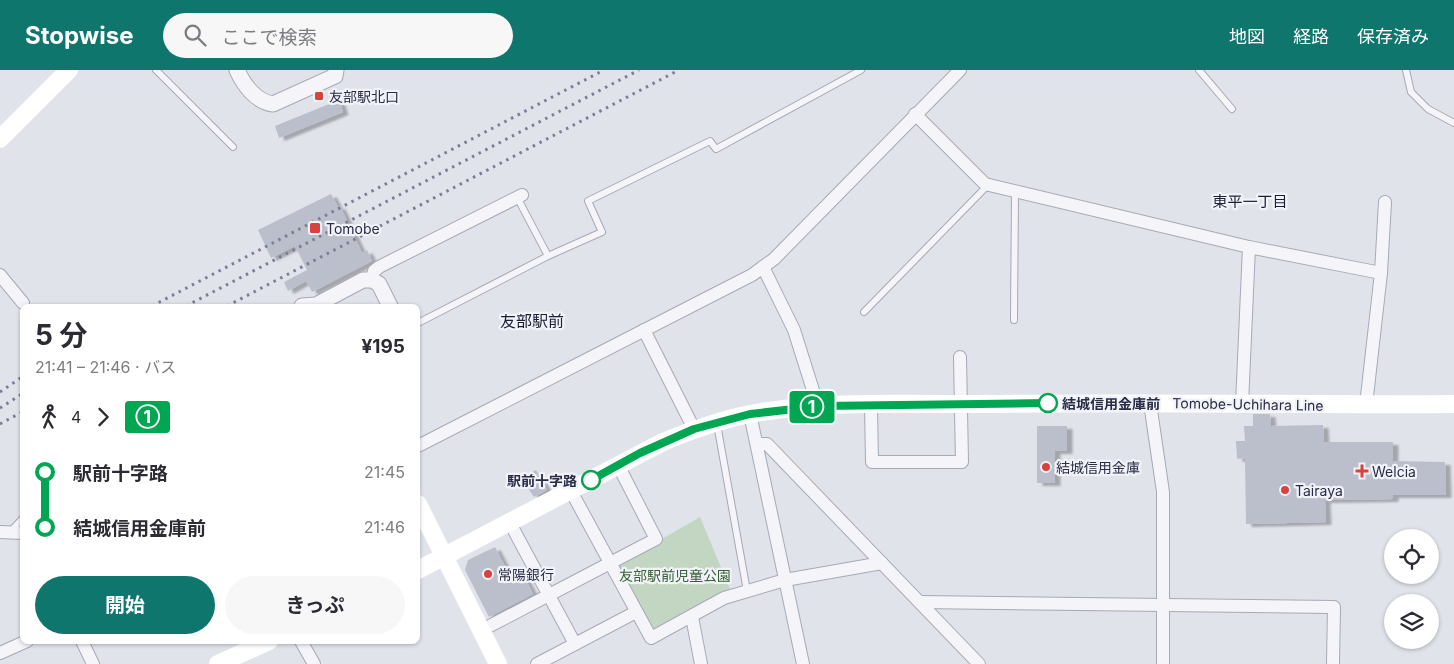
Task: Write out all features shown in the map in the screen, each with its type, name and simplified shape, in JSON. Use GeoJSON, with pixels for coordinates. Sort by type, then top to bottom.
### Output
{"type":"FeatureCollection","features":[{"type":"Feature","properties":{"kind":"main road"},"geometry":{"type":"LineString","coordinates":[[0,139],[69,70]]}},
{"type":"Feature","properties":{"kind":"main road","name":"Tomobe-Uchihara Line"},"geometry":{"type":"LineString","coordinates":[[420,569],[618,465],[694,429],[750,414],[818,406],[871,405],[1150,402],[1366,405],[1454,404]]}},
{"type":"Feature","properties":{"kind":"main road"},"geometry":{"type":"LineString","coordinates":[[420,508],[498,664]]}},
{"type":"Feature","properties":{"kind":"main road"},"geometry":{"type":"LineString","coordinates":[[218,664],[263,644]]}},
{"type":"Feature","properties":{"kind":"street"},"geometry":{"type":"LineString","coordinates":[[237,70],[254,95],[265,103],[273,104],[335,76],[336,70]]}},
{"type":"Feature","properties":{"kind":"street"},"geometry":{"type":"LineString","coordinates":[[420,445],[763,267],[774,259],[960,70]]}},
{"type":"Feature","properties":{"kind":"street"},"geometry":{"type":"LineString","coordinates":[[916,114],[985,184],[1249,247],[1382,273]]}},
{"type":"Feature","properties":{"kind":"street"},"geometry":{"type":"LineString","coordinates":[[372,280],[374,271],[380,267],[519,196]]}},
{"type":"Feature","properties":{"kind":"street"},"geometry":{"type":"LineString","coordinates":[[1366,405],[1382,273],[1385,202]]}},
{"type":"Feature","properties":{"kind":"street"},"geometry":{"type":"LineString","coordinates":[[1242,404],[1249,247]]}},
{"type":"Feature","properties":{"kind":"street"},"geometry":{"type":"LineString","coordinates":[[763,267],[794,330],[818,406]]}},
{"type":"Feature","properties":{"kind":"street"},"geometry":{"type":"LineString","coordinates":[[0,275],[23,303]]}},
{"type":"Feature","properties":{"kind":"street"},"geometry":{"type":"LineString","coordinates":[[315,304],[363,280],[372,280],[379,284],[389,304]]}},
{"type":"Feature","properties":{"kind":"street"},"geometry":{"type":"LineString","coordinates":[[644,330],[694,429]]}},
{"type":"Feature","properties":{"kind":"street"},"geometry":{"type":"LineString","coordinates":[[871,405],[872,462],[962,462],[960,357]]}},
{"type":"Feature","properties":{"kind":"street"},"geometry":{"type":"LineString","coordinates":[[1150,402],[1163,492],[1163,664]]}},
{"type":"Feature","properties":{"kind":"street"},"geometry":{"type":"LineString","coordinates":[[750,414],[803,664]]}},
{"type":"Feature","properties":{"kind":"street"},"geometry":{"type":"LineString","coordinates":[[757,444],[767,444],[979,664]]}},
{"type":"Feature","properties":{"kind":"street"},"geometry":{"type":"LineString","coordinates":[[482,630],[656,539],[618,465]]}},
{"type":"Feature","properties":{"kind":"street"},"geometry":{"type":"LineString","coordinates":[[571,491],[651,638],[724,598],[785,580],[882,563]]}},
{"type":"Feature","properties":{"kind":"street"},"geometry":{"type":"LineString","coordinates":[[510,522],[575,644]]}},
{"type":"Feature","properties":{"kind":"street"},"geometry":{"type":"LineString","coordinates":[[920,602],[1334,607],[1333,664]]}},
{"type":"Feature","properties":{"kind":"street"},"geometry":{"type":"LineString","coordinates":[[537,664],[636,612]]}},
{"type":"Feature","properties":{"kind":"street"},"geometry":{"type":"LineString","coordinates":[[692,617],[700,664]]}},
{"type":"Feature","properties":{"kind":"street"},"geometry":{"type":"LineString","coordinates":[[0,653],[21,644]]}},
{"type":"Feature","properties":{"kind":"street"},"geometry":{"type":"LineString","coordinates":[[84,644],[94,664]]}},
{"type":"Feature","properties":{"kind":"street"},"geometry":{"type":"LineString","coordinates":[[303,644],[314,664]]}},
{"type":"Feature","properties":{"kind":"lane"},"geometry":{"type":"LineString","coordinates":[[156,70],[233,147]]}},
{"type":"Feature","properties":{"kind":"lane"},"geometry":{"type":"LineString","coordinates":[[420,322],[548,256],[602,232],[588,201],[710,141],[716,149],[861,70]]}},
{"type":"Feature","properties":{"kind":"lane"},"geometry":{"type":"LineString","coordinates":[[1199,70],[1232,109]]}},
{"type":"Feature","properties":{"kind":"lane"},"geometry":{"type":"LineString","coordinates":[[1406,70],[1411,92],[1428,109],[1454,123]]}},
{"type":"Feature","properties":{"kind":"lane"},"geometry":{"type":"LineString","coordinates":[[864,312],[988,185]]}},
{"type":"Feature","properties":{"kind":"lane"},"geometry":{"type":"LineString","coordinates":[[1014,320],[1015,192]]}},
{"type":"Feature","properties":{"kind":"lane"},"geometry":{"type":"LineString","coordinates":[[519,196],[548,256]]}},
{"type":"Feature","properties":{"kind":"lane"},"geometry":{"type":"LineString","coordinates":[[717,422],[747,591]]}},
{"type":"Feature","properties":{"kind":"lane"},"geometry":{"type":"LineString","coordinates":[[11,532],[20,521]]}},
{"type":"Feature","properties":{"kind":"green space","name":"友部駅前児童公園"},"geometry":{"type":"Polygon","coordinates":[[[700,517],[730,589],[653,630],[617,565],[700,517]]]}},
{"type":"Feature","properties":{"kind":"building"},"geometry":{"type":"Polygon","coordinates":[[[339,100],[343,112],[279,138],[275,126],[339,100]]]}},
{"type":"Feature","properties":{"kind":"building"},"geometry":{"type":"Polygon","coordinates":[[[331,194],[338,207],[340,206],[362,253],[367,250],[372,261],[312,292],[306,281],[288,291],[284,282],[307,270],[295,246],[271,258],[258,230],[331,194]]]}},
{"type":"Feature","properties":{"kind":"building"},"geometry":{"type":"Polygon","coordinates":[[[1253,414],[1270,414],[1271,426],[1323,425],[1324,442],[1393,442],[1393,461],[1445,462],[1446,495],[1393,495],[1393,499],[1325,500],[1326,522],[1246,524],[1245,458],[1237,459],[1236,441],[1245,441],[1244,426],[1253,426],[1253,414]]]}},
{"type":"Feature","properties":{"kind":"building","name":"結城信用金庫"},"geometry":{"type":"Polygon","coordinates":[[[1037,426],[1067,426],[1067,451],[1055,451],[1055,483],[1037,483],[1037,426]]]}},
{"type":"Feature","properties":{"kind":"building"},"geometry":{"type":"Polygon","coordinates":[[[536,470],[547,490],[534,497],[521,478],[536,470]]]}},
{"type":"Feature","properties":{"kind":"building"},"geometry":{"type":"Polygon","coordinates":[[[495,547],[513,582],[524,576],[533,594],[489,617],[465,570],[468,560],[495,547]]]}},
{"type":"Feature","properties":{"kind":"railway"},"geometry":{"type":"LineString","coordinates":[[156,304],[604,70]]}},
{"type":"Feature","properties":{"kind":"railway"},"geometry":{"type":"LineString","coordinates":[[190,304],[639,70]]}},
{"type":"Feature","properties":{"kind":"railway"},"geometry":{"type":"LineString","coordinates":[[231,304],[679,70]]}},
{"type":"Feature","properties":{"kind":"railway"},"geometry":{"type":"LineString","coordinates":[[0,392],[20,378]]}},
{"type":"Feature","properties":{"kind":"railway"},"geometry":{"type":"LineString","coordinates":[[0,408],[20,395]]}},
{"type":"Feature","properties":{"kind":"railway"},"geometry":{"type":"LineString","coordinates":[[0,424],[20,413]]}},
{"type":"Feature","properties":{"kind":"bus line","name":"①"},"geometry":{"type":"LineString","coordinates":[[591,480],[640,453],[694,429],[750,414],[821,406],[1048,403]]}},
{"type":"Feature","properties":{"kind":"place","name":"友部駅北口"},"geometry":{"type":"Point","coordinates":[319,96]}},
{"type":"Feature","properties":{"kind":"place","name":"Tomobe"},"geometry":{"type":"Point","coordinates":[315,228]}},
{"type":"Feature","properties":{"kind":"place","name":"結城信用金庫前"},"geometry":{"type":"Point","coordinates":[1048,403]}},
{"type":"Feature","properties":{"kind":"place","name":"結城信用金庫"},"geometry":{"type":"Point","coordinates":[1046,467]}},
{"type":"Feature","properties":{"kind":"place","name":"Welcia"},"geometry":{"type":"Point","coordinates":[1362,471]}},
{"type":"Feature","properties":{"kind":"place","name":"駅前十字路"},"geometry":{"type":"Point","coordinates":[591,480]}},
{"type":"Feature","properties":{"kind":"place","name":"Tairaya"},"geometry":{"type":"Point","coordinates":[1285,490]}},
{"type":"Feature","properties":{"kind":"place","name":"常陽銀行"},"geometry":{"type":"Point","coordinates":[488,574]}},
{"type":"Feature","properties":{"kind":"district","name":"東平一丁目"},"geometry":{"type":"Point","coordinates":[1250,201]}},
{"type":"Feature","properties":{"kind":"district","name":"友部駅前"},"geometry":{"type":"Point","coordinates":[532,321]}}]}
